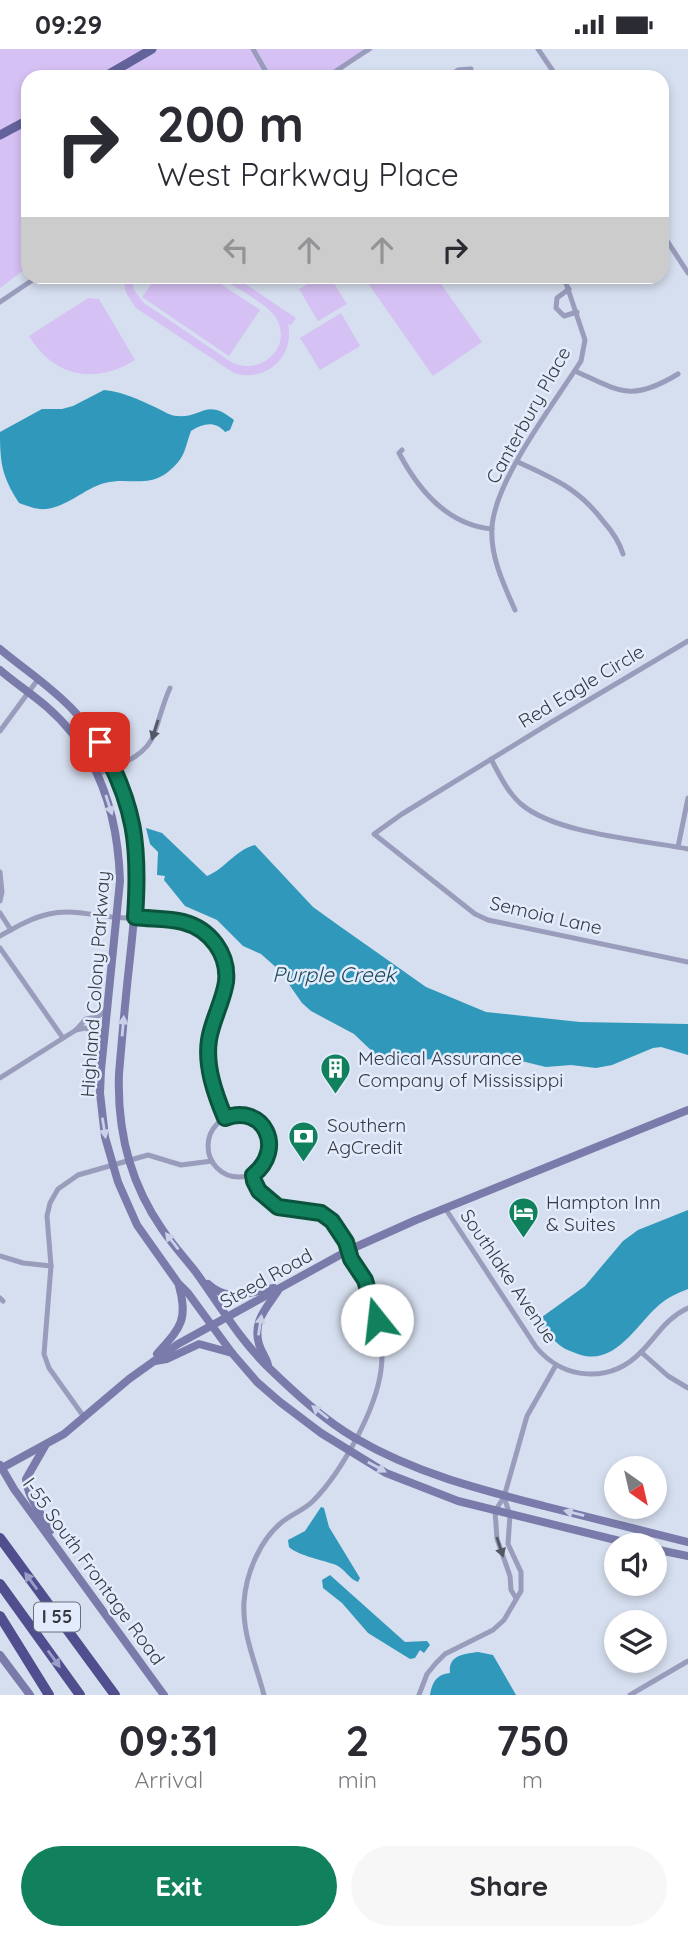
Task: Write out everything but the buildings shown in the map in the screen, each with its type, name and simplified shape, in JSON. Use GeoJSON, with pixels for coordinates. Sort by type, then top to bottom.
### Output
{"type":"FeatureCollection","features":[{"type":"Feature","properties":{"kind":"highway","name":"I 55"},"geometry":{"type":"LineString","coordinates":[[0,1538],[115,1695]]}},
{"type":"Feature","properties":{"kind":"highway","name":"I 55"},"geometry":{"type":"LineString","coordinates":[[0,1584],[80,1695]]}},
{"type":"Feature","properties":{"kind":"highway"},"geometry":{"type":"LineString","coordinates":[[0,1616],[49,1695]]}},
{"type":"Feature","properties":{"kind":"main road"},"geometry":{"type":"LineString","coordinates":[[116,70],[152,49]]}},
{"type":"Feature","properties":{"kind":"main road"},"geometry":{"type":"LineString","coordinates":[[0,135],[21,124]]}},
{"type":"Feature","properties":{"kind":"street"},"geometry":{"type":"LineString","coordinates":[[253,49],[265,70]]}},
{"type":"Feature","properties":{"kind":"street"},"geometry":{"type":"LineString","coordinates":[[338,70],[369,49]]}},
{"type":"Feature","properties":{"kind":"street"},"geometry":{"type":"LineString","coordinates":[[538,49],[552,70]]}},
{"type":"Feature","properties":{"kind":"street"},"geometry":{"type":"LineString","coordinates":[[458,70],[471,69]]}},
{"type":"Feature","properties":{"kind":"street"},"geometry":{"type":"LineString","coordinates":[[669,244],[688,273]]}},
{"type":"Feature","properties":{"kind":"street"},"geometry":{"type":"LineString","coordinates":[[0,302],[27,284]]}},
{"type":"Feature","properties":{"kind":"street","name":"Canterbury Place"},"geometry":{"type":"LineString","coordinates":[[514,610],[494,557],[494,511],[518,462],[581,361],[585,340],[567,284]]}},
{"type":"Feature","properties":{"kind":"street"},"geometry":{"type":"LineString","coordinates":[[569,289],[557,297],[556,309],[564,316],[577,312]]}},
{"type":"Feature","properties":{"kind":"street"},"geometry":{"type":"LineString","coordinates":[[575,371],[625,392],[645,391],[678,374]]}},
{"type":"Feature","properties":{"kind":"street"},"geometry":{"type":"LineString","coordinates":[[402,450],[399,453],[420,486],[440,508],[474,527],[492,529]]}},
{"type":"Feature","properties":{"kind":"street"},"geometry":{"type":"LineString","coordinates":[[518,462],[565,484],[588,500],[620,545],[623,554]]}},
{"type":"Feature","properties":{"kind":"street","name":"Red Eagle Circle"},"geometry":{"type":"LineString","coordinates":[[402,814],[688,641]]}},
{"type":"Feature","properties":{"kind":"street","name":"Highland Colony Parkway"},"geometry":{"type":"LineString","coordinates":[[0,649],[39,678],[74,711],[100,742],[124,792],[134,825],[138,861],[118,1085],[120,1119],[129,1160],[142,1194],[162,1229],[235,1330],[268,1368],[312,1406],[356,1439],[408,1465],[504,1497],[688,1542]]}},
{"type":"Feature","properties":{"kind":"street","name":"Highland Colony Parkway"},"geometry":{"type":"LineString","coordinates":[[0,670],[48,707],[68,728],[98,774],[114,820],[120,881],[100,1093],[105,1137],[112,1165],[137,1225],[210,1326],[257,1382],[348,1451],[386,1473],[420,1488],[495,1511],[604,1537]]}},
{"type":"Feature","properties":{"kind":"street"},"geometry":{"type":"LineString","coordinates":[[0,731],[39,678]]}},
{"type":"Feature","properties":{"kind":"street"},"geometry":{"type":"LineString","coordinates":[[98,774],[127,763],[149,744],[170,688]]}},
{"type":"Feature","properties":{"kind":"street"},"geometry":{"type":"LineString","coordinates":[[491,759],[520,803],[536,814],[598,833],[688,849]]}},
{"type":"Feature","properties":{"kind":"street"},"geometry":{"type":"LineString","coordinates":[[678,847],[688,798]]}},
{"type":"Feature","properties":{"kind":"street","name":"Semoia Lane"},"geometry":{"type":"LineString","coordinates":[[402,814],[374,834],[475,914],[488,920],[688,962]]}},
{"type":"Feature","properties":{"kind":"street"},"geometry":{"type":"LineString","coordinates":[[0,871],[0,901]]}},
{"type":"Feature","properties":{"kind":"street"},"geometry":{"type":"LineString","coordinates":[[0,936],[37,918],[60,912],[183,922],[202,930],[217,945],[226,964],[225,985],[209,1041],[210,1073],[225,1118]]}},
{"type":"Feature","properties":{"kind":"street"},"geometry":{"type":"LineString","coordinates":[[0,913],[11,930]]}},
{"type":"Feature","properties":{"kind":"street"},"geometry":{"type":"LineString","coordinates":[[0,948],[63,1038]]}},
{"type":"Feature","properties":{"kind":"street"},"geometry":{"type":"LineString","coordinates":[[0,1077],[76,1030],[86,1019],[97,1017],[107,1010]]}},
{"type":"Feature","properties":{"kind":"street"},"geometry":{"type":"LineString","coordinates":[[76,1030],[85,1028],[104,1036]]}},
{"type":"Feature","properties":{"kind":"street","name":"Steed Road"},"geometry":{"type":"LineString","coordinates":[[1,1467],[46,1445],[84,1418],[149,1363],[210,1326],[349,1250],[688,1109]]}},
{"type":"Feature","properties":{"kind":"street"},"geometry":{"type":"LineString","coordinates":[[239,1115],[252,1117],[269,1137],[269,1156],[262,1168],[253,1175],[239,1178],[226,1175],[212,1161],[207,1149],[208,1141],[213,1129],[225,1118],[239,1115]]}},
{"type":"Feature","properties":{"kind":"street"},"geometry":{"type":"LineString","coordinates":[[84,1418],[49,1368],[44,1354],[51,1266],[47,1216],[54,1195],[72,1177],[148,1155],[181,1165],[212,1161]]}},
{"type":"Feature","properties":{"kind":"street"},"geometry":{"type":"LineString","coordinates":[[253,1175],[259,1191],[278,1207],[321,1213],[332,1221],[365,1280],[382,1343],[382,1370],[368,1417],[356,1439],[313,1501],[271,1532],[251,1570],[244,1598],[244,1622],[264,1695]]}},
{"type":"Feature","properties":{"kind":"street","name":"Southlake Avenue"},"geometry":{"type":"LineString","coordinates":[[445,1209],[532,1342],[547,1360],[575,1373],[602,1374],[624,1365],[641,1352],[666,1323],[688,1308]]}},
{"type":"Feature","properties":{"kind":"street"},"geometry":{"type":"LineString","coordinates":[[0,1257],[51,1266]]}},
{"type":"Feature","properties":{"kind":"street"},"geometry":{"type":"LineString","coordinates":[[195,1272],[214,1290],[231,1296],[249,1295],[260,1290],[281,1287]]}},
{"type":"Feature","properties":{"kind":"street"},"geometry":{"type":"LineString","coordinates":[[149,1363],[175,1335],[181,1324],[184,1312],[178,1283]]}},
{"type":"Feature","properties":{"kind":"street"},"geometry":{"type":"LineString","coordinates":[[268,1368],[259,1346],[258,1321],[281,1287]]}},
{"type":"Feature","properties":{"kind":"street"},"geometry":{"type":"LineString","coordinates":[[149,1363],[167,1359],[199,1344],[232,1353]]}},
{"type":"Feature","properties":{"kind":"street"},"geometry":{"type":"LineString","coordinates":[[641,1352],[668,1376],[688,1388]]}},
{"type":"Feature","properties":{"kind":"street"},"geometry":{"type":"LineString","coordinates":[[516,1598],[511,1590],[510,1576],[497,1539],[495,1511],[504,1497],[527,1416],[556,1365]]}},
{"type":"Feature","properties":{"kind":"street"},"geometry":{"type":"LineString","coordinates":[[46,1445],[29,1472],[27,1490],[43,1515],[55,1543]]}},
{"type":"Feature","properties":{"kind":"street","name":"I-55 South Frontage Road"},"geometry":{"type":"LineString","coordinates":[[1,1467],[14,1489],[164,1695]]}},
{"type":"Feature","properties":{"kind":"street"},"geometry":{"type":"LineString","coordinates":[[419,1695],[427,1674],[436,1663],[445,1654],[493,1630],[504,1620],[521,1591],[521,1572],[508,1544],[510,1515],[504,1497]]}},
{"type":"Feature","properties":{"kind":"street"},"geometry":{"type":"LineString","coordinates":[[667,1552],[688,1556]]}},
{"type":"Feature","properties":{"kind":"street"},"geometry":{"type":"LineString","coordinates":[[0,1655],[30,1695]]}},
{"type":"Feature","properties":{"kind":"street"},"geometry":{"type":"LineString","coordinates":[[630,1695],[688,1661]]}},
{"type":"Feature","properties":{"kind":"shaded area"},"geometry":{"type":"Polygon","coordinates":[[[0,49],[375,49],[339,70],[21,70],[21,272],[0,288],[0,49]]]}},
{"type":"Feature","properties":{"kind":"shaded area"},"geometry":{"type":"Polygon","coordinates":[[[124,284],[133,284],[134,290],[144,303],[231,362],[242,366],[262,363],[271,357],[280,340],[280,329],[272,312],[230,284],[245,284],[296,318],[291,325],[288,324],[287,347],[276,365],[267,371],[246,375],[234,373],[136,308],[126,293],[124,284]]]}},
{"type":"Feature","properties":{"kind":"shaded area"},"geometry":{"type":"Polygon","coordinates":[[[151,284],[221,284],[260,310],[229,356],[142,297],[151,284]]]}},
{"type":"Feature","properties":{"kind":"shaded area"},"geometry":{"type":"Polygon","coordinates":[[[308,284],[334,284],[347,304],[318,321],[299,289],[308,284]]]}},
{"type":"Feature","properties":{"kind":"shaded area"},"geometry":{"type":"Polygon","coordinates":[[[369,284],[441,284],[482,342],[433,376],[369,284]]]}},
{"type":"Feature","properties":{"kind":"shaded area"},"geometry":{"type":"Polygon","coordinates":[[[88,298],[99,299],[135,360],[105,373],[76,373],[50,361],[39,350],[29,336],[88,298]]]}},
{"type":"Feature","properties":{"kind":"shaded area"},"geometry":{"type":"Polygon","coordinates":[[[341,313],[360,346],[320,370],[300,338],[341,313]]]}},
{"type":"Feature","properties":{"kind":"water"},"geometry":{"type":"Polygon","coordinates":[[[104,390],[131,397],[175,416],[211,409],[225,413],[234,420],[230,430],[225,432],[209,424],[191,431],[174,467],[153,480],[105,483],[54,508],[36,508],[19,503],[3,469],[0,432],[42,409],[73,406],[104,390]]]}},
{"type":"Feature","properties":{"kind":"water","name":"Purple Creek"},"geometry":{"type":"Polygon","coordinates":[[[146,828],[162,833],[207,876],[248,847],[255,845],[313,907],[426,987],[486,1012],[580,1022],[688,1024],[688,1055],[661,1047],[653,1048],[612,1065],[596,1068],[571,1065],[546,1067],[509,1058],[388,1060],[375,1054],[354,1034],[311,1011],[302,1003],[279,970],[261,954],[243,946],[217,920],[185,906],[164,880],[165,876],[157,875],[158,852],[150,844],[146,828]]]}},
{"type":"Feature","properties":{"kind":"water"},"geometry":{"type":"Polygon","coordinates":[[[688,1210],[688,1289],[662,1302],[625,1341],[605,1354],[593,1357],[573,1352],[559,1345],[544,1329],[541,1324],[542,1317],[585,1286],[623,1241],[638,1230],[688,1210]]]}},
{"type":"Feature","properties":{"kind":"water"},"geometry":{"type":"Polygon","coordinates":[[[321,1507],[324,1508],[329,1527],[360,1578],[358,1582],[336,1565],[289,1547],[288,1540],[305,1531],[321,1507]]]}},
{"type":"Feature","properties":{"kind":"water"},"geometry":{"type":"Polygon","coordinates":[[[330,1575],[405,1642],[427,1641],[430,1645],[424,1653],[420,1650],[415,1658],[410,1659],[368,1633],[342,1603],[323,1588],[322,1580],[330,1575]]]}},
{"type":"Feature","properties":{"kind":"water"},"geometry":{"type":"Polygon","coordinates":[[[478,1652],[493,1655],[516,1695],[430,1695],[436,1679],[450,1673],[454,1659],[478,1652]]]}},
{"type":"Feature","properties":{"kind":"place","name":"Medical Assurance Company of Mississippi"},"geometry":{"type":"Point","coordinates":[335,1096]}},
{"type":"Feature","properties":{"kind":"place","name":"Southern AgCredit"},"geometry":{"type":"Point","coordinates":[304,1163]}},
{"type":"Feature","properties":{"kind":"place","name":"Hampton Inn & Suites"},"geometry":{"type":"Point","coordinates":[523,1240]}},
{"type":"Feature","properties":{"kind":"route"},"geometry":{"type":"LineString","coordinates":[[100,742],[120,779],[134,825],[138,861],[135,917],[183,922],[202,930],[217,945],[226,964],[225,985],[209,1041],[210,1073],[225,1118],[239,1115],[252,1117],[269,1137],[269,1156],[262,1168],[253,1175],[254,1181],[265,1198],[278,1207],[310,1210],[321,1213],[332,1221],[340,1231],[351,1259],[365,1280],[377,1320]]}}]}
